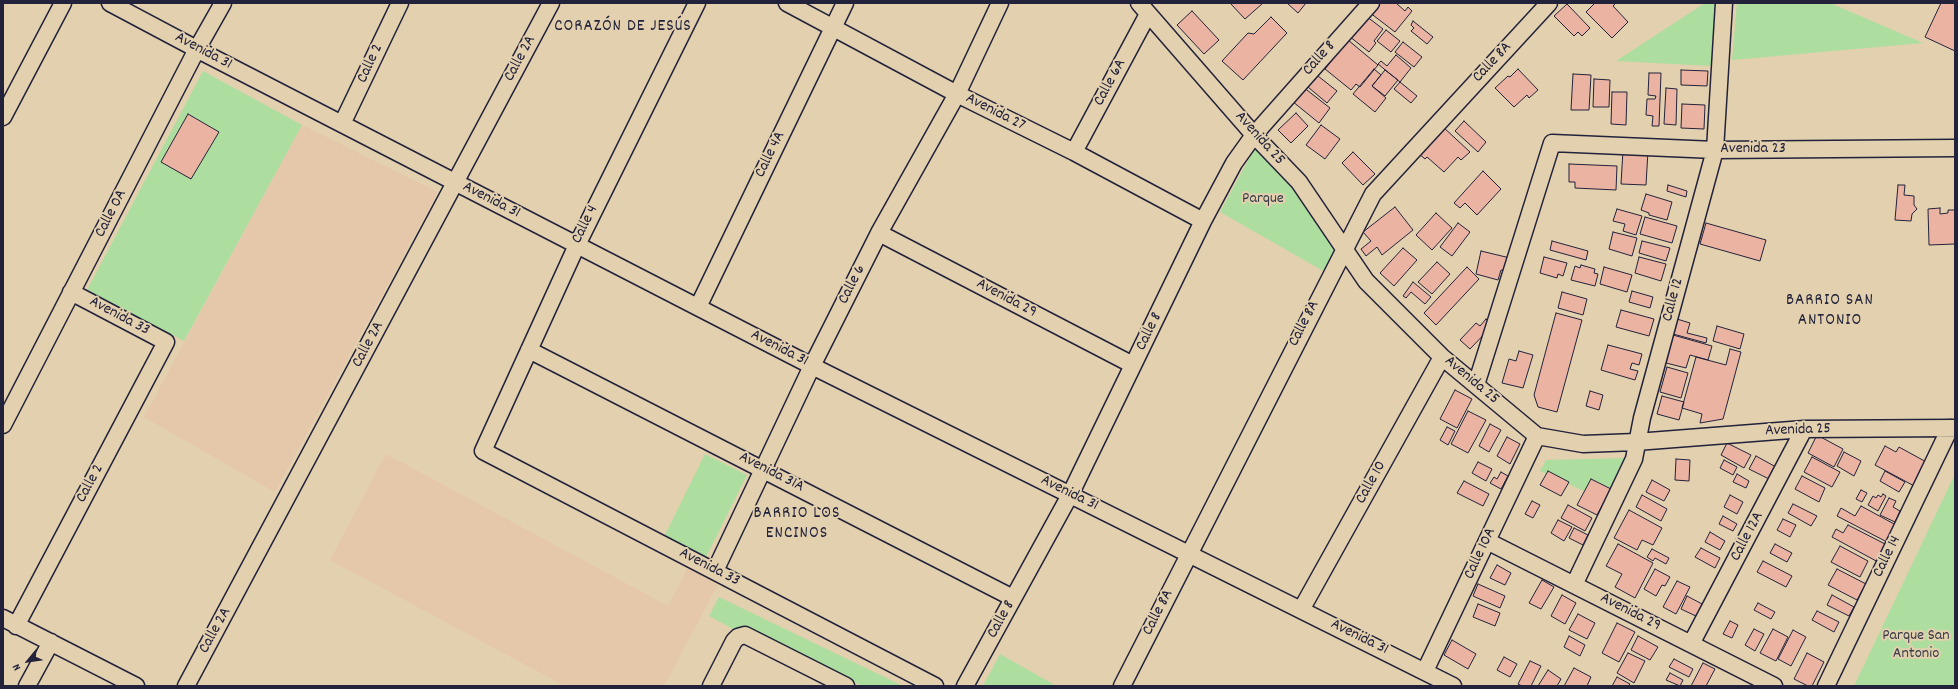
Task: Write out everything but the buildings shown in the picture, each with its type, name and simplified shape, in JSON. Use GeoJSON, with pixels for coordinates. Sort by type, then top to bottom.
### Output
{"type":"FeatureCollection","features":[{"type":"Feature","properties":{"kind":"street"},"geometry":{"type":"LineString","coordinates":[[3,117],[63,3]]}},
{"type":"Feature","properties":{"kind":"street","name":"Avenida 31"},"geometry":{"type":"LineString","coordinates":[[110,3],[812,366],[1453,686]]}},
{"type":"Feature","properties":{"kind":"street","name":"Calle 0A"},"geometry":{"type":"LineString","coordinates":[[3,425],[197,49],[223,3]]}},
{"type":"Feature","properties":{"kind":"street","name":"Calle 2"},"geometry":{"type":"LineString","coordinates":[[342,124],[400,3]]}},
{"type":"Feature","properties":{"kind":"street","name":"Calle 2A"},"geometry":{"type":"LineString","coordinates":[[186,686],[551,3]]}},
{"type":"Feature","properties":{"kind":"street","name":"Calle 4"},"geometry":{"type":"LineString","coordinates":[[483,451],[577,245],[697,3]]}},
{"type":"Feature","properties":{"kind":"street","name":"Avenida 27"},"geometry":{"type":"LineString","coordinates":[[788,3],[957,94],[1074,152],[1203,221]]}},
{"type":"Feature","properties":{"kind":"street","name":"Calle 4A"},"geometry":{"type":"LineString","coordinates":[[698,307],[845,3]]}},
{"type":"Feature","properties":{"kind":"street","name":"Calle 6"},"geometry":{"type":"LineString","coordinates":[[715,571],[812,366],[880,233],[957,94],[1000,3]]}},
{"type":"Feature","properties":{"kind":"street","name":"Calle 8A"},"geometry":{"type":"LineString","coordinates":[[1122,686],[1344,248],[1373,194],[1549,3]]}},
{"type":"Feature","properties":{"kind":"street","name":"Calle 12"},"geometry":{"type":"LineString","coordinates":[[1574,584],[1634,460],[1636,442],[1715,150],[1724,3]]}},
{"type":"Feature","properties":{"kind":"street","name":"Calle 8"},"geometry":{"type":"LineString","coordinates":[[965,686],[1070,495],[1203,221],[1234,163],[1254,135],[1363,6]]}},
{"type":"Feature","properties":{"kind":"street","name":"Avenida 25"},"geometry":{"type":"LineString","coordinates":[[1143,8],[1254,135],[1299,182],[1366,280],[1442,357],[1537,436],[1582,444],[1636,442],[1804,429],[1953,428]]}},
{"type":"Feature","properties":{"kind":"street","name":"Calle 6A"},"geometry":{"type":"LineString","coordinates":[[1074,152],[1143,8]]}},
{"type":"Feature","properties":{"kind":"street","name":"Avenida 23"},"geometry":{"type":"LineString","coordinates":[[1476,385],[1552,143],[1715,150],[1955,148]]}},
{"type":"Feature","properties":{"kind":"street","name":"Avenida 29"},"geometry":{"type":"LineString","coordinates":[[880,233],[1133,365]]}},
{"type":"Feature","properties":{"kind":"street","name":"Avenida 33"},"geometry":{"type":"LineString","coordinates":[[71,292],[166,342]]}},
{"type":"Feature","properties":{"kind":"street","name":"Calle 2"},"geometry":{"type":"LineString","coordinates":[[10,622],[166,342]]}},
{"type":"Feature","properties":{"kind":"street","name":"Avenida 31A"},"geometry":{"type":"LineString","coordinates":[[529,350],[1013,598]]}},
{"type":"Feature","properties":{"kind":"street","name":"Calle 10"},"geometry":{"type":"LineString","coordinates":[[1301,610],[1442,357]]}},
{"type":"Feature","properties":{"kind":"street","name":"Calle 14"},"geometry":{"type":"LineString","coordinates":[[1826,686],[1953,428]]}},
{"type":"Feature","properties":{"kind":"street","name":"Calle 12A"},"geometry":{"type":"LineString","coordinates":[[1691,644],[1804,429]]}},
{"type":"Feature","properties":{"kind":"street","name":"Calle 10A"},"geometry":{"type":"LineString","coordinates":[[1425,671],[1537,436]]}},
{"type":"Feature","properties":{"kind":"street","name":"Avenida 33"},"geometry":{"type":"LineString","coordinates":[[483,451],[935,686]]}},
{"type":"Feature","properties":{"kind":"street","name":"Avenida 29"},"geometry":{"type":"LineString","coordinates":[[1487,541],[1774,686]]}},
{"type":"Feature","properties":{"kind":"street"},"geometry":{"type":"LineString","coordinates":[[10,622],[136,686]]}},
{"type":"Feature","properties":{"kind":"street"},"geometry":{"type":"LineString","coordinates":[[711,686],[734,641],[738,637],[745,635],[846,686]]}},
{"type":"Feature","properties":{"kind":"street"},"geometry":{"type":"LineString","coordinates":[[27,686],[51,642]]}},
{"type":"Feature","properties":{"kind":"shaded area"},"geometry":{"type":"Polygon","coordinates":[[[302,125],[438,192],[275,492],[144,417],[302,125]]]}},
{"type":"Feature","properties":{"kind":"shaded area"},"geometry":{"type":"Polygon","coordinates":[[[386,454],[668,606],[689,566],[719,582],[664,686],[565,686],[330,560],[386,454]]]}},
{"type":"Feature","properties":{"kind":"green space"},"geometry":{"type":"Polygon","coordinates":[[[1705,3],[1716,3],[1711,66],[1616,61],[1705,3]]]}},
{"type":"Feature","properties":{"kind":"green space"},"geometry":{"type":"Polygon","coordinates":[[[1737,3],[1830,3],[1923,43],[1732,60],[1737,3]]]}},
{"type":"Feature","properties":{"kind":"green space"},"geometry":{"type":"Polygon","coordinates":[[[203,71],[302,125],[184,341],[87,290],[203,71]],[[188,114],[161,162],[191,179],[218,132],[188,114]]]}},
{"type":"Feature","properties":{"kind":"green space","name":"Parque"},"geometry":{"type":"Polygon","coordinates":[[[1256,146],[1297,189],[1339,248],[1325,272],[1220,212],[1256,146]]]}},
{"type":"Feature","properties":{"kind":"green space"},"geometry":{"type":"Polygon","coordinates":[[[705,454],[747,475],[706,557],[664,537],[705,454]]]}},
{"type":"Feature","properties":{"kind":"green space"},"geometry":{"type":"Polygon","coordinates":[[[1628,458],[1610,503],[1540,471],[1546,460],[1628,458]]]}},
{"type":"Feature","properties":{"kind":"green space","name":"Parque San Antonio"},"geometry":{"type":"Polygon","coordinates":[[[1955,474],[1955,686],[1854,686],[1955,474]]]}},
{"type":"Feature","properties":{"kind":"green space"},"geometry":{"type":"Polygon","coordinates":[[[719,597],[903,686],[861,686],[846,677],[735,630],[709,616],[719,597]]]}},
{"type":"Feature","properties":{"kind":"green space"},"geometry":{"type":"Polygon","coordinates":[[[1000,654],[1053,684],[1052,686],[983,686],[1000,654]]]}},
{"type":"Feature","properties":{"kind":"district","name":"CORAZÓN DE JESÚS"},"geometry":{"type":"Point","coordinates":[623,28]}},
{"type":"Feature","properties":{"kind":"district","name":"BARRIO SAN ANTONIO"},"geometry":{"type":"Point","coordinates":[1830,312]}},
{"type":"Feature","properties":{"kind":"district","name":"BARRIO LOS ENCINOS"},"geometry":{"type":"Point","coordinates":[797,525]}}]}
